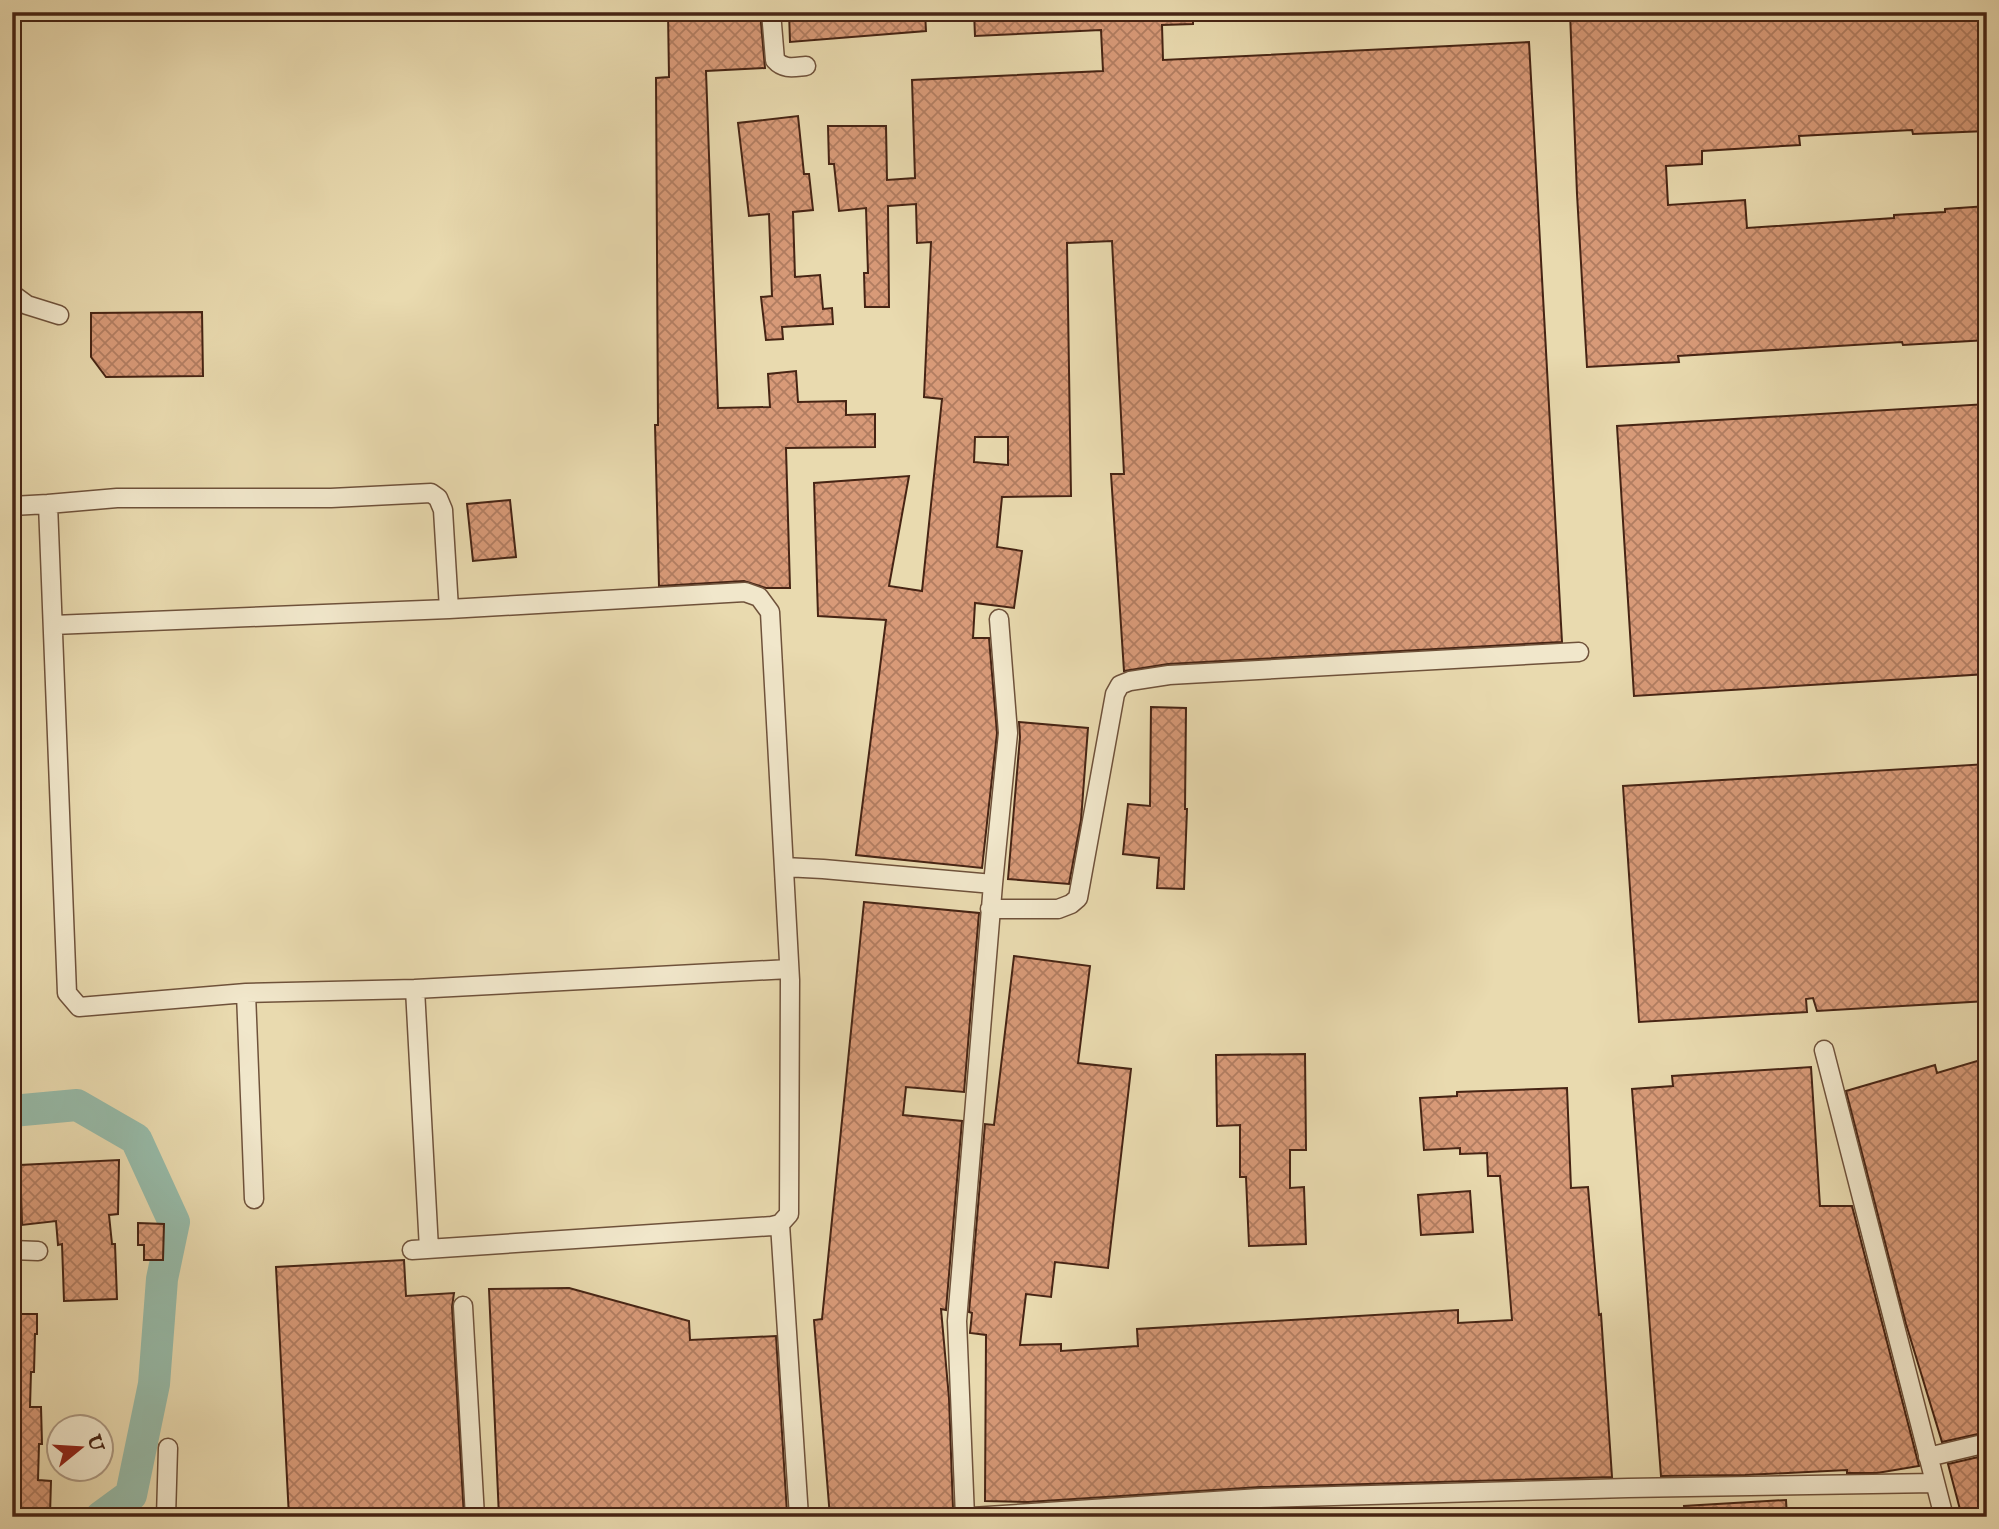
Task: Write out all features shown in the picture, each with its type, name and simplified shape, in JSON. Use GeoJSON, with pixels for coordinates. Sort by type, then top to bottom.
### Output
{"type":"FeatureCollection","features":[{"type":"Feature","properties":{"kind":"lane"},"geometry":{"type":"LineString","coordinates":[[771,12],[775,60],[788,68],[806,66]]}},
{"type":"Feature","properties":{"kind":"lane"},"geometry":{"type":"LineString","coordinates":[[12,294],[27,305],[59,315]]}},
{"type":"Feature","properties":{"kind":"lane"},"geometry":{"type":"LineString","coordinates":[[12,506],[117,498],[331,498],[431,493],[438,498],[443,510],[449,609]]}},
{"type":"Feature","properties":{"kind":"lane"},"geometry":{"type":"LineString","coordinates":[[48,504],[67,993],[79,1007],[246,993],[415,989],[789,969]]}},
{"type":"Feature","properties":{"kind":"lane"},"geometry":{"type":"LineString","coordinates":[[53,625],[449,609],[745,592],[759,597],[770,611],[789,969],[789,1214],[780,1224],[421,1250],[415,989]]}},
{"type":"Feature","properties":{"kind":"lane"},"geometry":{"type":"LineString","coordinates":[[965,1517],[957,1321],[990,909],[1008,733],[999,619]]}},
{"type":"Feature","properties":{"kind":"lane"},"geometry":{"type":"LineString","coordinates":[[990,909],[1058,909],[1078,898],[1115,695],[1120,685],[1169,675],[1579,652]]}},
{"type":"Feature","properties":{"kind":"lane"},"geometry":{"type":"LineString","coordinates":[[784,867],[993,884]]}},
{"type":"Feature","properties":{"kind":"lane"},"geometry":{"type":"LineString","coordinates":[[246,993],[254,1199]]}},
{"type":"Feature","properties":{"kind":"lane"},"geometry":{"type":"LineString","coordinates":[[1824,1050],[1944,1517]]}},
{"type":"Feature","properties":{"kind":"lane"},"geometry":{"type":"LineString","coordinates":[[780,1224],[799,1517]]}},
{"type":"Feature","properties":{"kind":"lane"},"geometry":{"type":"LineString","coordinates":[[12,1250],[38,1251]]}},
{"type":"Feature","properties":{"kind":"lane"},"geometry":{"type":"LineString","coordinates":[[464,1306],[475,1517]]}},
{"type":"Feature","properties":{"kind":"lane"},"geometry":{"type":"LineString","coordinates":[[1928,1457],[1987,1443]]}},
{"type":"Feature","properties":{"kind":"lane"},"geometry":{"type":"LineString","coordinates":[[166,1517],[168,1448]]}},
{"type":"Feature","properties":{"kind":"lane"},"geometry":{"type":"LineString","coordinates":[[972,1517],[1260,1498],[1935,1483]]}},
{"type":"Feature","properties":{"kind":"lane"},"geometry":{"type":"LineString","coordinates":[[1260,1498],[1260,1517]]}},
{"type":"Feature","properties":{"kind":"building"},"geometry":{"type":"Polygon","coordinates":[[[668,12],[760,12],[765,68],[706,71],[718,408],[770,407],[768,374],[796,371],[798,402],[846,401],[846,415],[875,414],[875,447],[786,448],[790,588],[766,588],[744,581],[659,586],[655,425],[658,425],[656,78],[669,77],[668,12]]]}},
{"type":"Feature","properties":{"kind":"building"},"geometry":{"type":"Polygon","coordinates":[[[789,12],[925,12],[926,31],[790,42],[789,12]]]}},
{"type":"Feature","properties":{"kind":"building"},"geometry":{"type":"Polygon","coordinates":[[[974,12],[1193,12],[1193,24],[1162,25],[1163,60],[1529,42],[1562,642],[1168,664],[1124,671],[1111,474],[1124,474],[1112,241],[1067,243],[1071,496],[1002,497],[997,547],[1022,551],[1014,608],[975,603],[973,638],[989,638],[997,733],[982,868],[856,855],[886,620],[818,616],[814,483],[909,476],[889,586],[922,591],[942,399],[924,397],[931,242],[917,243],[916,204],[888,206],[889,307],[865,307],[864,273],[868,273],[866,208],[839,211],[834,164],[829,164],[828,126],[886,126],[887,180],[915,178],[912,80],[1103,71],[1101,30],[975,36],[974,12]],[[975,437],[974,462],[1008,465],[1008,437],[975,437]]]}},
{"type":"Feature","properties":{"kind":"building"},"geometry":{"type":"Polygon","coordinates":[[[1570,12],[1987,12],[1987,131],[1913,134],[1912,130],[1799,136],[1800,145],[1702,151],[1702,164],[1666,166],[1668,205],[1745,200],[1747,228],[1894,218],[1894,215],[1987,206],[1987,340],[1903,345],[1902,342],[1678,356],[1679,362],[1587,367],[1570,12]]]}},
{"type":"Feature","properties":{"kind":"building"},"geometry":{"type":"Polygon","coordinates":[[[798,116],[804,174],[809,174],[813,210],[793,212],[795,277],[820,275],[823,309],[832,308],[833,324],[782,327],[783,339],[766,340],[761,297],[772,296],[769,214],[749,216],[738,123],[798,116]]]}},
{"type":"Feature","properties":{"kind":"building"},"geometry":{"type":"Polygon","coordinates":[[[202,312],[203,376],[106,377],[91,357],[91,313],[202,312]]]}},
{"type":"Feature","properties":{"kind":"building"},"geometry":{"type":"Polygon","coordinates":[[[1987,404],[1987,674],[1634,696],[1617,426],[1987,404]]]}},
{"type":"Feature","properties":{"kind":"building"},"geometry":{"type":"Polygon","coordinates":[[[510,500],[516,557],[473,561],[467,504],[510,500]]]}},
{"type":"Feature","properties":{"kind":"building"},"geometry":{"type":"Polygon","coordinates":[[[1151,707],[1186,708],[1187,809],[1184,889],[1157,888],[1159,858],[1123,854],[1128,804],[1150,806],[1151,707]]]}},
{"type":"Feature","properties":{"kind":"building"},"geometry":{"type":"Polygon","coordinates":[[[1019,722],[1088,728],[1081,820],[1069,884],[1008,879],[1019,722]]]}},
{"type":"Feature","properties":{"kind":"building"},"geometry":{"type":"Polygon","coordinates":[[[1987,764],[1987,1001],[1817,1011],[1813,998],[1806,999],[1807,1012],[1639,1022],[1623,786],[1987,764]]]}},
{"type":"Feature","properties":{"kind":"building"},"geometry":{"type":"Polygon","coordinates":[[[864,902],[979,913],[964,1092],[906,1087],[903,1115],[962,1121],[946,1310],[941,1309],[949,1398],[953,1509],[830,1517],[814,1320],[822,1319],[864,902]]]}},
{"type":"Feature","properties":{"kind":"building"},"geometry":{"type":"Polygon","coordinates":[[[1014,956],[1090,966],[1078,1063],[1131,1069],[1108,1268],[1055,1262],[1051,1297],[1026,1294],[1020,1345],[1061,1344],[1061,1351],[1138,1346],[1137,1329],[1458,1310],[1458,1323],[1512,1320],[1500,1176],[1488,1176],[1487,1153],[1460,1154],[1460,1148],[1424,1150],[1420,1098],[1457,1096],[1457,1092],[1567,1088],[1571,1188],[1588,1187],[1599,1315],[1601,1314],[1612,1477],[1260,1487],[1028,1502],[985,1501],[986,1335],[970,1333],[972,1313],[969,1312],[985,1124],[994,1125],[1014,956]]]}},
{"type":"Feature","properties":{"kind":"building"},"geometry":{"type":"Polygon","coordinates":[[[1305,1054],[1306,1150],[1290,1150],[1290,1188],[1304,1187],[1306,1244],[1249,1246],[1246,1177],[1240,1177],[1240,1125],[1217,1126],[1216,1055],[1305,1054]]]}},
{"type":"Feature","properties":{"kind":"building"},"geometry":{"type":"Polygon","coordinates":[[[1987,1058],[1987,1432],[1942,1442],[1906,1324],[1846,1091],[1935,1065],[1937,1073],[1987,1058]]]}},
{"type":"Feature","properties":{"kind":"building"},"geometry":{"type":"Polygon","coordinates":[[[1811,1067],[1820,1206],[1852,1206],[1919,1466],[1877,1473],[1847,1473],[1847,1470],[1661,1476],[1632,1089],[1673,1086],[1672,1076],[1811,1067]]]}},
{"type":"Feature","properties":{"kind":"building"},"geometry":{"type":"Polygon","coordinates":[[[119,1160],[118,1214],[109,1215],[112,1244],[115,1244],[117,1299],[64,1301],[62,1244],[58,1245],[56,1221],[22,1225],[20,1165],[119,1160]]]}},
{"type":"Feature","properties":{"kind":"building"},"geometry":{"type":"Polygon","coordinates":[[[1470,1191],[1473,1232],[1421,1235],[1418,1195],[1470,1191]]]}},
{"type":"Feature","properties":{"kind":"building"},"geometry":{"type":"Polygon","coordinates":[[[138,1223],[164,1224],[163,1260],[144,1260],[144,1245],[138,1245],[138,1223]]]}},
{"type":"Feature","properties":{"kind":"building"},"geometry":{"type":"Polygon","coordinates":[[[404,1260],[406,1296],[454,1293],[452,1307],[464,1517],[289,1517],[276,1267],[404,1260]]]}},
{"type":"Feature","properties":{"kind":"building"},"geometry":{"type":"Polygon","coordinates":[[[569,1288],[689,1321],[690,1340],[776,1336],[787,1513],[701,1517],[499,1517],[489,1289],[569,1288]]]}},
{"type":"Feature","properties":{"kind":"building"},"geometry":{"type":"Polygon","coordinates":[[[12,1314],[37,1314],[30,1407],[41,1407],[42,1444],[39,1444],[38,1480],[51,1484],[50,1515],[12,1513],[12,1314]]]}},
{"type":"Feature","properties":{"kind":"building"},"geometry":{"type":"Polygon","coordinates":[[[1987,1455],[1987,1517],[1962,1517],[1948,1464],[1987,1455]]]}},
{"type":"Feature","properties":{"kind":"building"},"geometry":{"type":"Polygon","coordinates":[[[1786,1500],[1787,1517],[1685,1517],[1684,1506],[1786,1500]]]}},
{"type":"Feature","properties":{"kind":"waterway"},"geometry":{"type":"LineString","coordinates":[[12,1111],[77,1105],[136,1139],[174,1222],[162,1279],[154,1384],[131,1495],[101,1517]]}}]}
